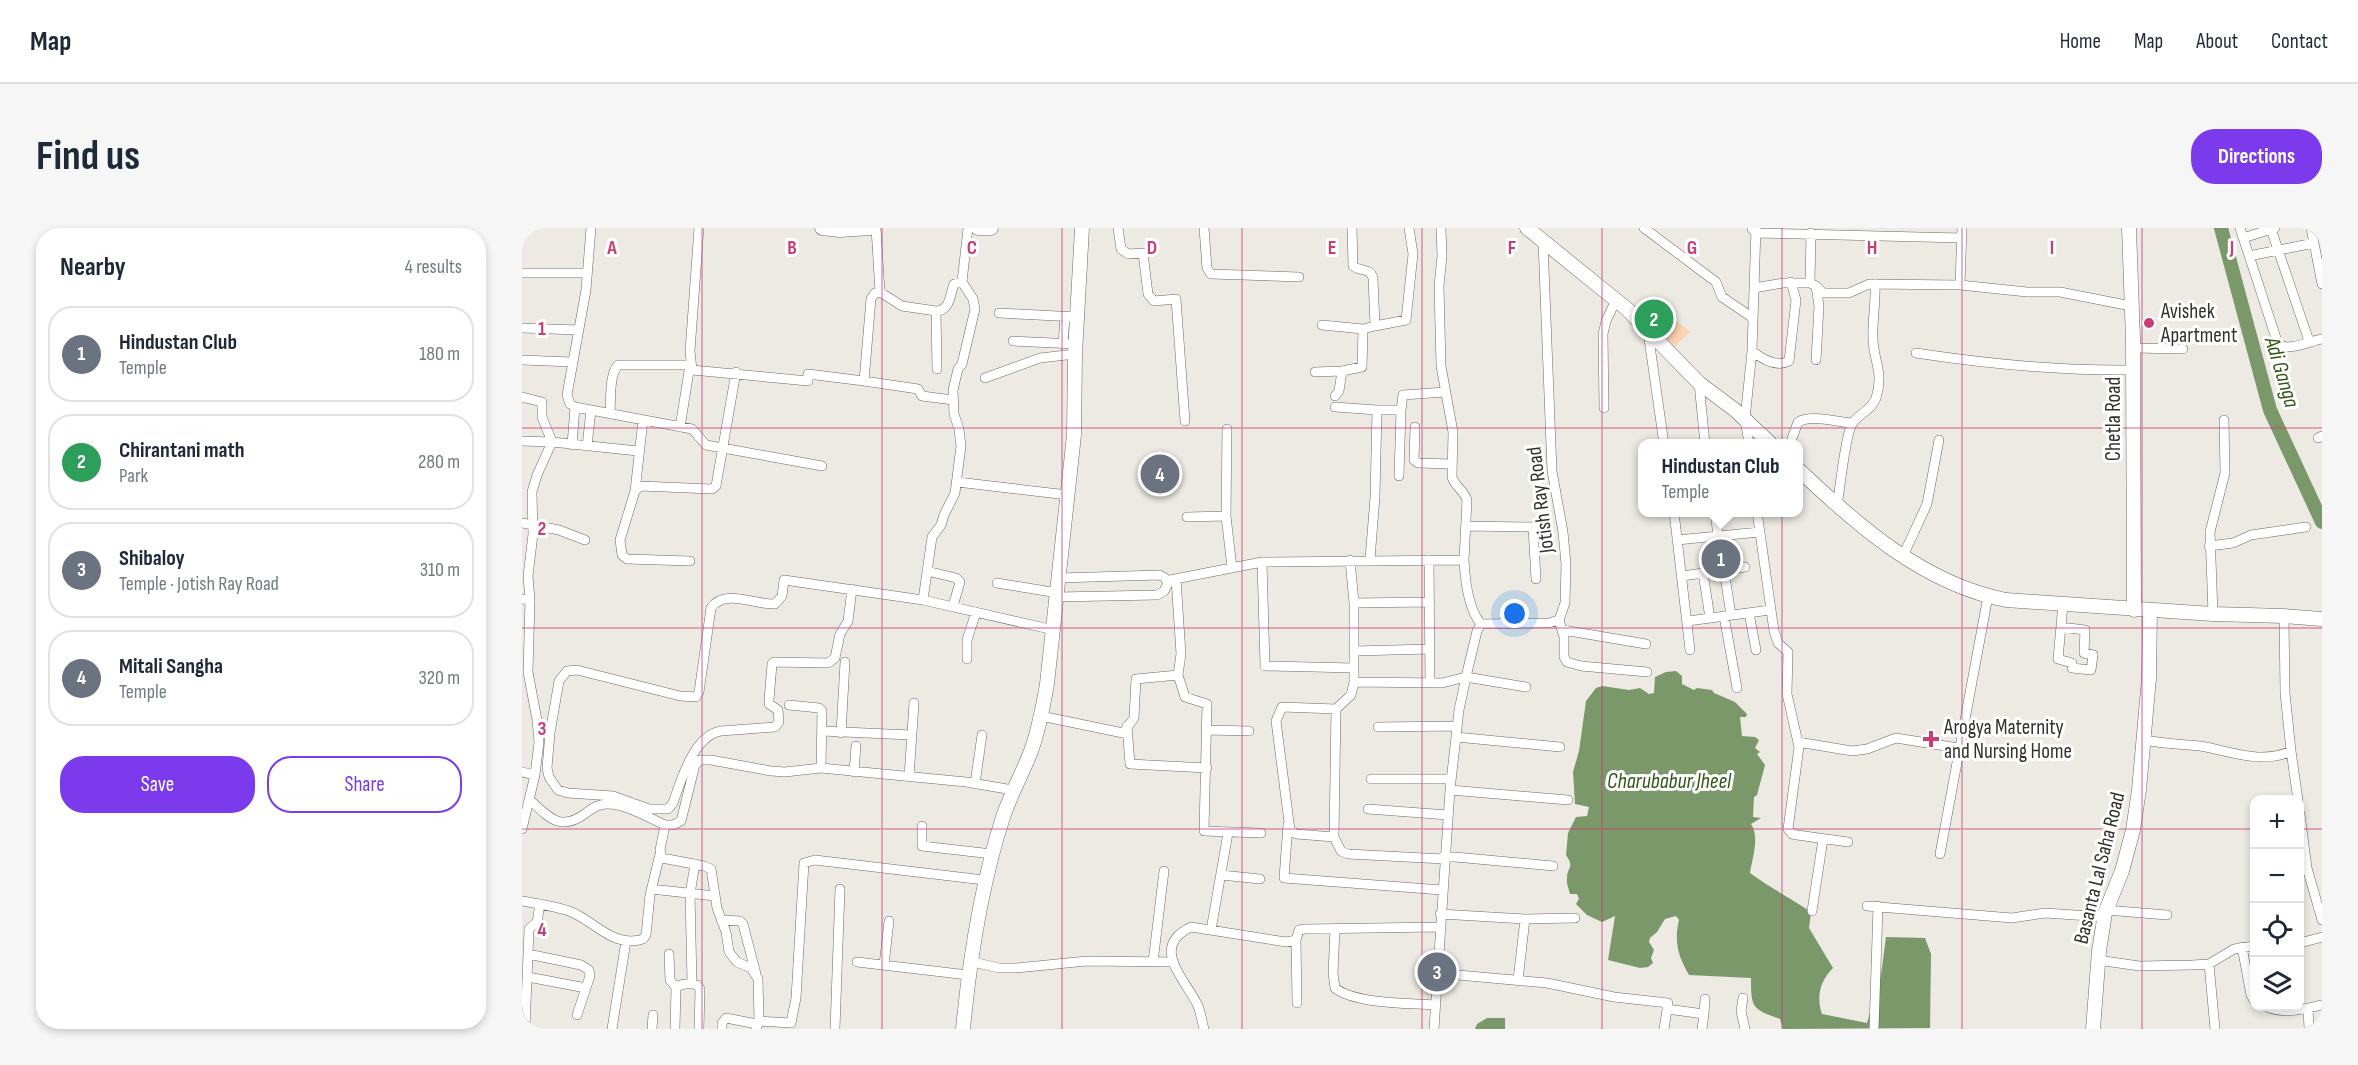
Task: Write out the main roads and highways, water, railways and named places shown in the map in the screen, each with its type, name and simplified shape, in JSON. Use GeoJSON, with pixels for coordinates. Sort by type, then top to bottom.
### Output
{"type":"FeatureCollection","features":[{"type":"Feature","properties":{"kind":"main road"},"geometry":{"type":"LineString","coordinates":[[822,228],[840,230],[870,228]]}},
{"type":"Feature","properties":{"kind":"main road"},"geometry":{"type":"LineString","coordinates":[[978,228],[991,228]]}},
{"type":"Feature","properties":{"kind":"main road"},"geometry":{"type":"LineString","coordinates":[[963,1029],[968,968],[984,880],[1013,790],[1031,750],[1041,716],[1054,630],[1074,435],[1071,317],[1082,228]]}},
{"type":"Feature","properties":{"kind":"main road"},"geometry":{"type":"LineString","coordinates":[[1527,228],[1616,300],[1648,329],[1698,383],[1746,419],[1766,439]]}},
{"type":"Feature","properties":{"kind":"main road","name":"Chetla Road"},"geometry":{"type":"LineString","coordinates":[[2129,228],[2133,348],[2134,609]]}},
{"type":"Feature","properties":{"kind":"main road"},"geometry":{"type":"LineString","coordinates":[[1803,474],[1837,506],[1903,556],[1960,587],[1988,596],[2006,600],[2134,609],[2322,619]]}},
{"type":"Feature","properties":{"kind":"main road","name":"Basanta Lal Saha Road"},"geometry":{"type":"LineString","coordinates":[[2093,1029],[2098,960],[2105,914],[2122,871],[2133,830],[2145,740],[2151,610]]}},
{"type":"Feature","properties":{"kind":"water","name":"Charubabur Jheel"},"geometry":{"type":"Polygon","coordinates":[[[1676,671],[1682,676],[1682,684],[1694,690],[1697,688],[1712,690],[1735,702],[1747,714],[1746,717],[1740,717],[1742,736],[1755,737],[1759,740],[1755,748],[1760,752],[1757,754],[1765,765],[1757,795],[1754,797],[1753,817],[1761,818],[1751,824],[1754,829],[1755,842],[1750,873],[1811,912],[1809,928],[1833,968],[1825,978],[1820,990],[1819,1001],[1822,1014],[1867,1023],[1881,975],[1886,937],[1925,938],[1931,954],[1930,1028],[1783,1029],[1780,1019],[1764,1013],[1755,1006],[1751,978],[1689,975],[1678,949],[1679,920],[1676,916],[1665,919],[1650,938],[1649,942],[1654,950],[1651,958],[1653,963],[1648,967],[1640,968],[1608,960],[1615,916],[1602,922],[1587,915],[1576,904],[1579,899],[1577,894],[1570,894],[1567,882],[1570,865],[1566,855],[1568,833],[1576,817],[1587,816],[1589,807],[1575,804],[1573,772],[1579,751],[1586,701],[1596,688],[1602,686],[1629,690],[1640,688],[1649,694],[1654,693],[1655,677],[1676,671]]]}},
{"type":"Feature","properties":{"kind":"water"},"geometry":{"type":"Polygon","coordinates":[[[1487,1018],[1505,1018],[1505,1029],[1475,1029],[1477,1024],[1487,1018]]]}},
{"type":"Feature","properties":{"kind":"waterway","name":"Adi Ganga"},"geometry":{"type":"LineString","coordinates":[[2221,228],[2270,410],[2322,522]]}},
{"type":"Feature","properties":{"kind":"place","name":"Chirantani math"},"geometry":{"type":"Point","coordinates":[1654,319]}},
{"type":"Feature","properties":{"kind":"place","name":"Avishek Apartment"},"geometry":{"type":"Point","coordinates":[2149,323]}},
{"type":"Feature","properties":{"kind":"place","name":"Mitali Sangha"},"geometry":{"type":"Point","coordinates":[1160,474]}},
{"type":"Feature","properties":{"kind":"place","name":"Hindustan Club"},"geometry":{"type":"Point","coordinates":[1721,559]}},
{"type":"Feature","properties":{"kind":"place","name":"Arogya Maternity and Nursing Home"},"geometry":{"type":"Point","coordinates":[1931,739]}},
{"type":"Feature","properties":{"kind":"place","name":"Shibaloy"},"geometry":{"type":"Point","coordinates":[1437,972]}}]}
